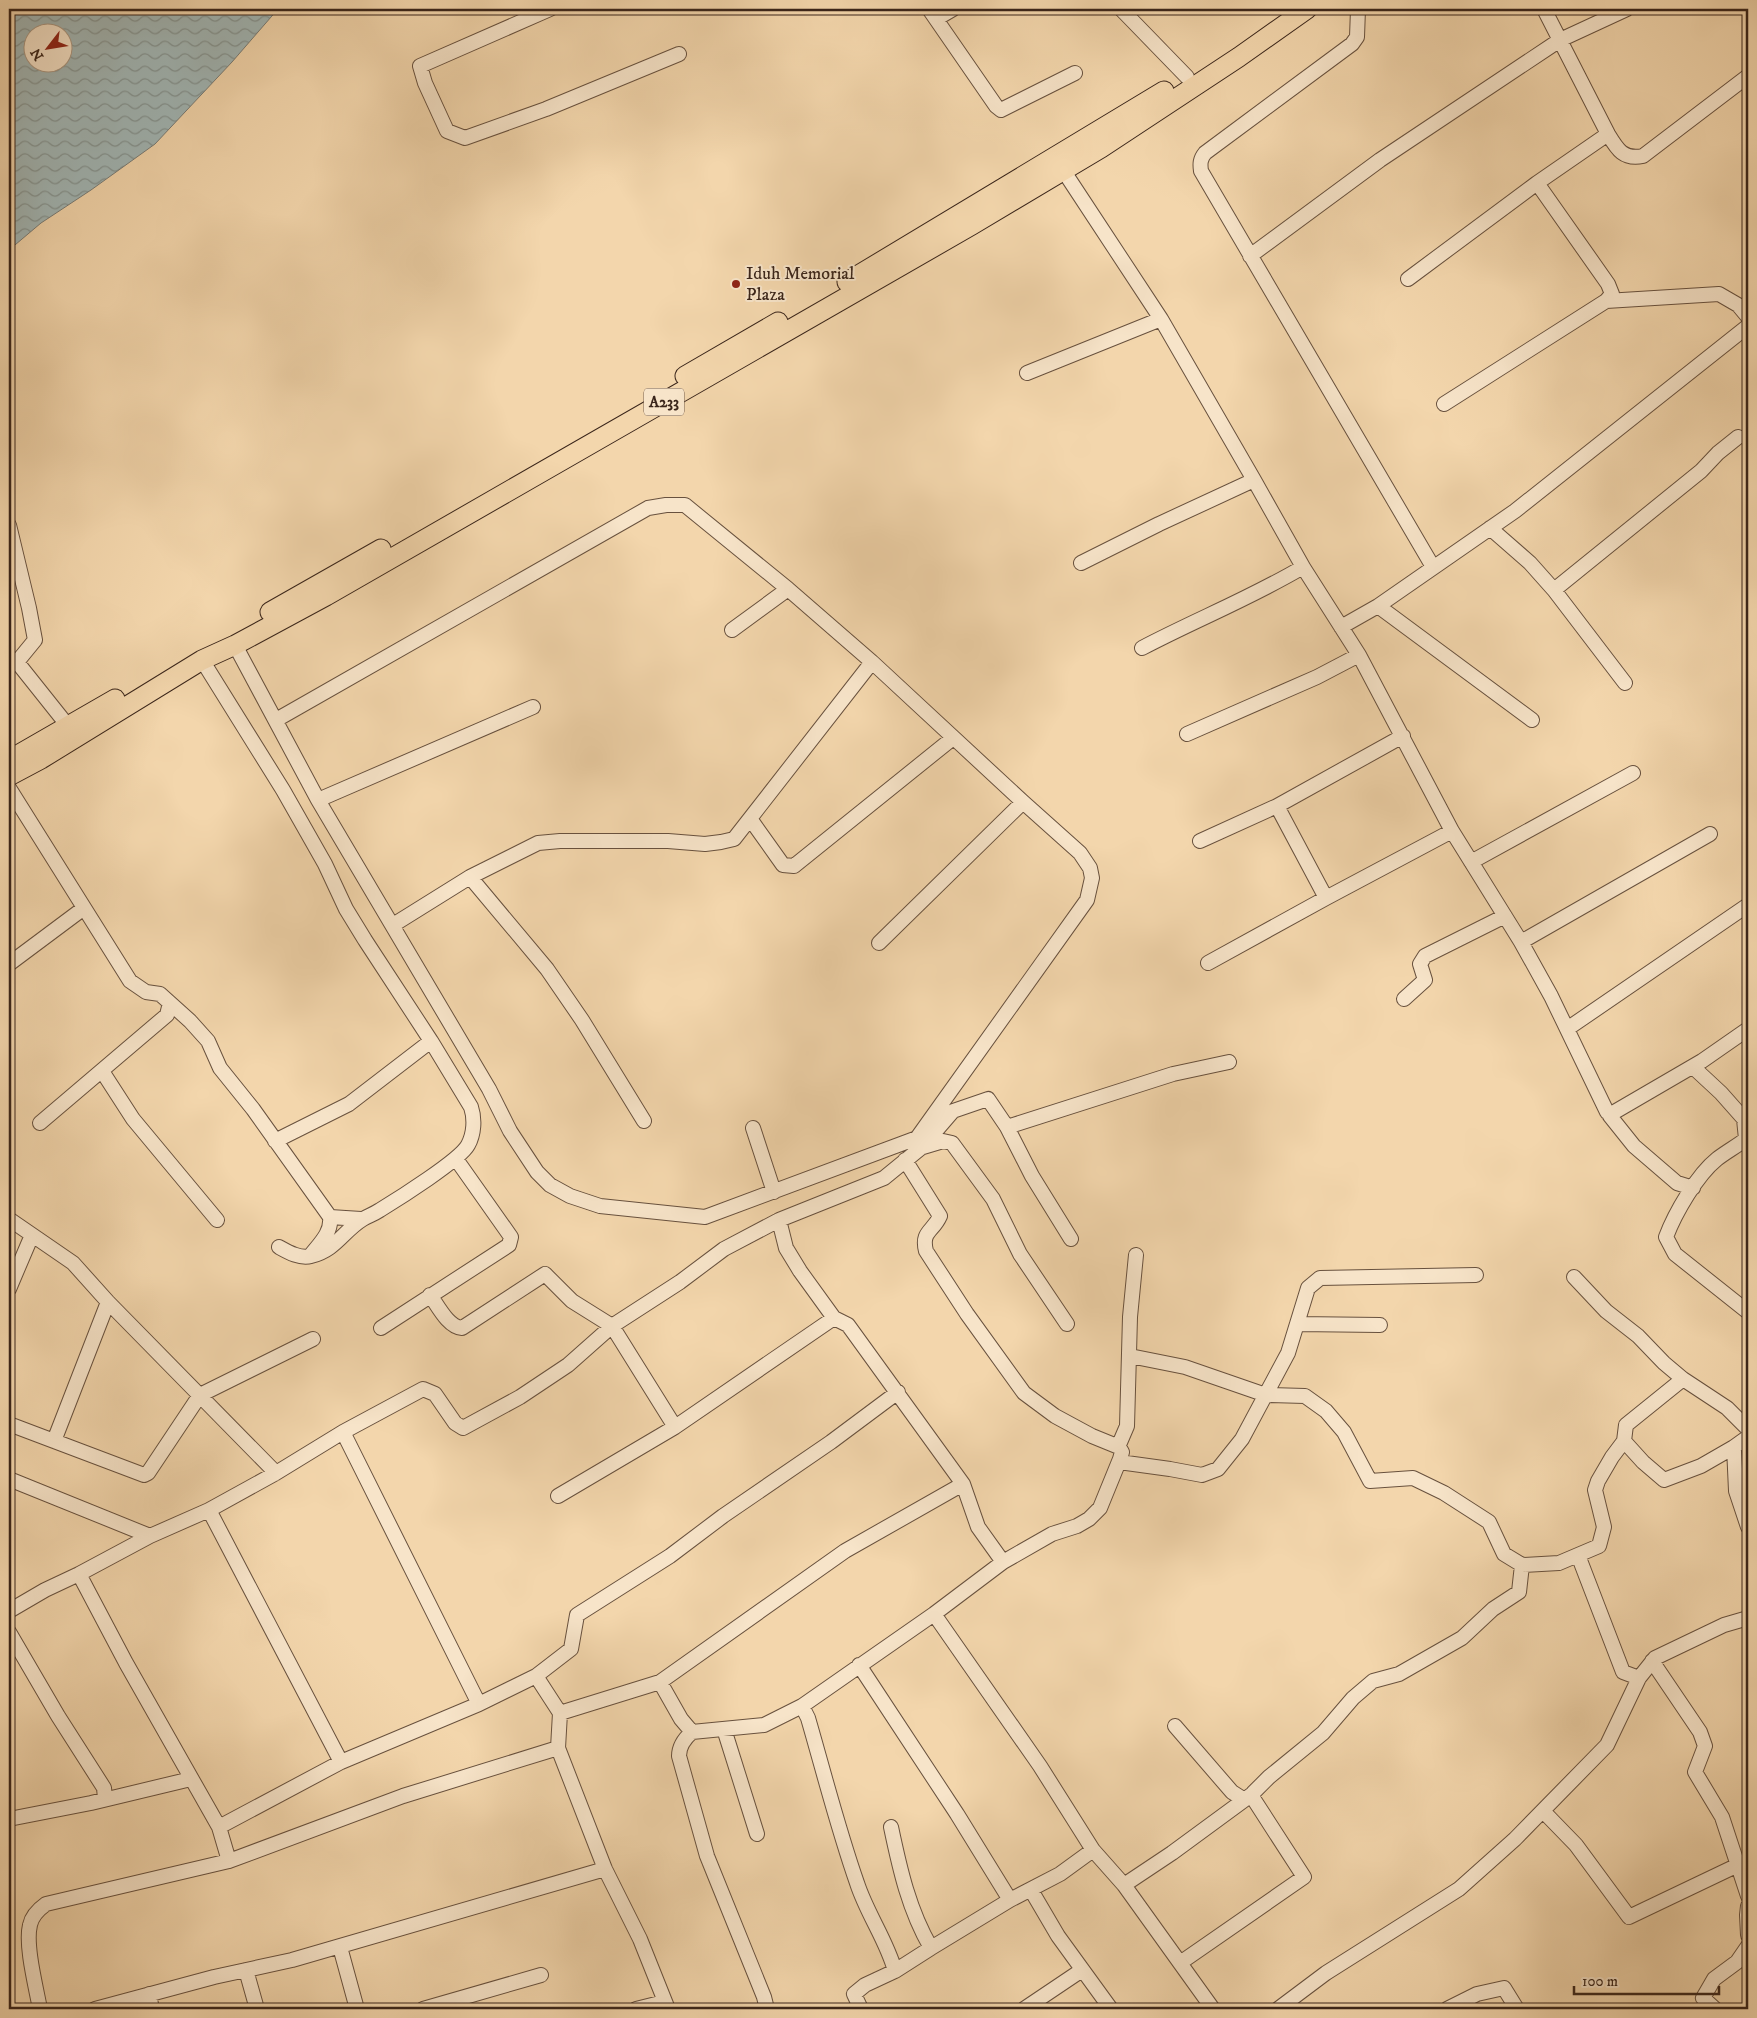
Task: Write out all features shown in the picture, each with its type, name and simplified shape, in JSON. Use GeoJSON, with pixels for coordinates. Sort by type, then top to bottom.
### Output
{"type":"FeatureCollection","features":[{"type":"Feature","properties":{"kind":"highway","name":"A233"},"geometry":{"type":"LineString","coordinates":[[9,760],[37,753],[202,660],[236,645],[326,596],[753,344],[1187,77],[1235,46],[1285,9]]}},
{"type":"Feature","properties":{"kind":"highway","name":"A233"},"geometry":{"type":"LineString","coordinates":[[9,776],[68,726],[1062,170],[1239,57],[1307,9]]}},
{"type":"Feature","properties":{"kind":"street"},"geometry":{"type":"LineString","coordinates":[[550,9],[420,66],[425,83],[447,131],[465,138],[546,109],[679,54]]}},
{"type":"Feature","properties":{"kind":"street"},"geometry":{"type":"LineString","coordinates":[[953,9],[933,14],[996,106],[1001,110],[1075,74]]}},
{"type":"Feature","properties":{"kind":"street"},"geometry":{"type":"LineString","coordinates":[[1121,9],[1187,77]]}},
{"type":"Feature","properties":{"kind":"street"},"geometry":{"type":"LineString","coordinates":[[1358,9],[1356,37],[1352,44],[1205,153],[1201,158],[1201,171],[1303,342],[1433,568]]}},
{"type":"Feature","properties":{"kind":"street"},"geometry":{"type":"LineString","coordinates":[[1544,9],[1608,134],[1623,155],[1635,158],[1643,156],[1748,76]]}},
{"type":"Feature","properties":{"kind":"street"},"geometry":{"type":"LineString","coordinates":[[1250,256],[1380,160],[1560,40],[1627,9]]}},
{"type":"Feature","properties":{"kind":"street"},"geometry":{"type":"LineString","coordinates":[[1408,279],[1537,183],[1608,134]]}},
{"type":"Feature","properties":{"kind":"street"},"geometry":{"type":"LineString","coordinates":[[1062,170],[1161,319],[1303,567],[1359,655],[1452,831],[1521,942],[1551,996],[1607,1112],[1611,1114],[1610,1116],[1634,1146],[1677,1183],[1693,1188]]}},
{"type":"Feature","properties":{"kind":"street"},"geometry":{"type":"LineString","coordinates":[[1444,404],[1606,301],[1612,294],[1608,284],[1537,183]]}},
{"type":"Feature","properties":{"kind":"street"},"geometry":{"type":"LineString","coordinates":[[1606,301],[1719,294],[1738,305],[1748,317]]}},
{"type":"Feature","properties":{"kind":"street"},"geometry":{"type":"LineString","coordinates":[[1027,373],[1161,319]]}},
{"type":"Feature","properties":{"kind":"street"},"geometry":{"type":"LineString","coordinates":[[1341,627],[1378,606],[1515,511],[1748,326]]}},
{"type":"Feature","properties":{"kind":"street"},"geometry":{"type":"LineString","coordinates":[[1554,590],[1683,486],[1738,437]]}},
{"type":"Feature","properties":{"kind":"street"},"geometry":{"type":"LineString","coordinates":[[1082,563],[1159,524],[1254,480]]}},
{"type":"Feature","properties":{"kind":"street"},"geometry":{"type":"LineString","coordinates":[[236,645],[318,800],[489,1089],[510,1131],[537,1172],[550,1185],[570,1196],[600,1206],[705,1217],[917,1138],[1087,900],[1092,878],[1090,868],[1080,853],[872,662],[788,589],[685,506],[666,505],[648,508],[276,720]]}},
{"type":"Feature","properties":{"kind":"street"},"geometry":{"type":"LineString","coordinates":[[9,525],[35,640],[17,662],[68,726]]}},
{"type":"Feature","properties":{"kind":"street"},"geometry":{"type":"LineString","coordinates":[[1490,528],[1530,563],[1554,590],[1625,683]]}},
{"type":"Feature","properties":{"kind":"street"},"geometry":{"type":"LineString","coordinates":[[1142,648],[1190,623],[1273,585],[1303,567]]}},
{"type":"Feature","properties":{"kind":"street"},"geometry":{"type":"LineString","coordinates":[[732,630],[788,589]]}},
{"type":"Feature","properties":{"kind":"street"},"geometry":{"type":"LineString","coordinates":[[1378,606],[1532,720]]}},
{"type":"Feature","properties":{"kind":"street"},"geometry":{"type":"LineString","coordinates":[[1187,734],[1317,677],[1359,655]]}},
{"type":"Feature","properties":{"kind":"street"},"geometry":{"type":"LineString","coordinates":[[202,660],[288,798],[326,864],[346,909],[364,940],[431,1041],[474,1116],[473,1131],[468,1145],[456,1159],[379,1211],[361,1220],[330,1249],[310,1257],[291,1254],[279,1247]]}},
{"type":"Feature","properties":{"kind":"street"},"geometry":{"type":"LineString","coordinates":[[393,924],[470,878],[538,843],[560,841],[721,842],[734,839],[751,820],[872,662]]}},
{"type":"Feature","properties":{"kind":"street"},"geometry":{"type":"LineString","coordinates":[[318,800],[532,707]]}},
{"type":"Feature","properties":{"kind":"street"},"geometry":{"type":"LineString","coordinates":[[1200,841],[1277,806],[1403,736]]}},
{"type":"Feature","properties":{"kind":"street"},"geometry":{"type":"LineString","coordinates":[[751,820],[783,865],[794,866],[953,738]]}},
{"type":"Feature","properties":{"kind":"street"},"geometry":{"type":"LineString","coordinates":[[1471,862],[1633,773]]}},
{"type":"Feature","properties":{"kind":"street"},"geometry":{"type":"LineString","coordinates":[[9,788],[130,982],[146,992],[160,994],[190,1021],[208,1042],[220,1068],[330,1217],[331,1225],[310,1257]]}},
{"type":"Feature","properties":{"kind":"street"},"geometry":{"type":"LineString","coordinates":[[878,942],[1023,802]]}},
{"type":"Feature","properties":{"kind":"street"},"geometry":{"type":"LineString","coordinates":[[1277,806],[1326,898]]}},
{"type":"Feature","properties":{"kind":"street"},"geometry":{"type":"LineString","coordinates":[[1208,963],[1452,831]]}},
{"type":"Feature","properties":{"kind":"street"},"geometry":{"type":"LineString","coordinates":[[1521,942],[1710,834]]}},
{"type":"Feature","properties":{"kind":"street"},"geometry":{"type":"LineString","coordinates":[[470,878],[548,969],[582,1020],[644,1121]]}},
{"type":"Feature","properties":{"kind":"street"},"geometry":{"type":"LineString","coordinates":[[1567,1029],[1748,905]]}},
{"type":"Feature","properties":{"kind":"street"},"geometry":{"type":"LineString","coordinates":[[9,964],[84,908]]}},
{"type":"Feature","properties":{"kind":"street"},"geometry":{"type":"LineString","coordinates":[[1404,999],[1424,980],[1420,964],[1424,956],[1505,916]]}},
{"type":"Feature","properties":{"kind":"street"},"geometry":{"type":"LineString","coordinates":[[40,1122],[167,1015],[170,1003]]}},
{"type":"Feature","properties":{"kind":"street"},"geometry":{"type":"LineString","coordinates":[[1611,1114],[1693,1067],[1748,1029]]}},
{"type":"Feature","properties":{"kind":"street"},"geometry":{"type":"LineString","coordinates":[[275,1141],[349,1104],[431,1041]]}},
{"type":"Feature","properties":{"kind":"street"},"geometry":{"type":"LineString","coordinates":[[1007,1127],[1173,1074],[1229,1062]]}},
{"type":"Feature","properties":{"kind":"street"},"geometry":{"type":"LineString","coordinates":[[1693,1067],[1721,1093],[1744,1119],[1746,1139],[1716,1160],[1693,1188],[1674,1215],[1666,1237],[1675,1254],[1748,1312]]}},
{"type":"Feature","properties":{"kind":"street"},"geometry":{"type":"LineString","coordinates":[[102,1071],[133,1119],[217,1220]]}},
{"type":"Feature","properties":{"kind":"street"},"geometry":{"type":"LineString","coordinates":[[9,1611],[45,1590],[150,1536],[209,1510],[276,1473],[343,1432],[423,1389],[435,1394],[455,1423],[463,1428],[520,1397],[568,1365],[612,1326],[680,1282],[724,1249],[779,1220],[884,1178],[922,1148],[953,1111],[988,1100],[1007,1127],[1032,1176],[1071,1239]]}},
{"type":"Feature","properties":{"kind":"street"},"geometry":{"type":"LineString","coordinates":[[753,1128],[774,1192]]}},
{"type":"Feature","properties":{"kind":"street"},"geometry":{"type":"LineString","coordinates":[[922,1148],[943,1142],[952,1143],[993,1200],[1020,1254],[1067,1324]]}},
{"type":"Feature","properties":{"kind":"street"},"geometry":{"type":"LineString","coordinates":[[381,1328],[511,1242],[511,1238],[456,1159]]}},
{"type":"Feature","properties":{"kind":"street"},"geometry":{"type":"LineString","coordinates":[[767,2009],[764,1997],[707,1856],[679,1756],[680,1747],[692,1732],[764,1724],[802,1706],[934,1614],[1004,1562],[1052,1534],[1076,1526],[1089,1519],[1100,1508],[1122,1452],[1118,1446],[1073,1426],[1040,1406],[1024,1393],[998,1358],[926,1251],[924,1241],[926,1234],[940,1216],[905,1160]]}},
{"type":"Feature","properties":{"kind":"street"},"geometry":{"type":"LineString","coordinates":[[330,1217],[361,1220]]}},
{"type":"Feature","properties":{"kind":"street"},"geometry":{"type":"LineString","coordinates":[[9,1219],[73,1263],[108,1302],[276,1473]]}},
{"type":"Feature","properties":{"kind":"street"},"geometry":{"type":"LineString","coordinates":[[779,1220],[786,1248],[834,1318],[848,1325],[963,1484],[978,1527],[1004,1562]]}},
{"type":"Feature","properties":{"kind":"street"},"geometry":{"type":"LineString","coordinates":[[9,1288],[32,1235]]}},
{"type":"Feature","properties":{"kind":"street"},"geometry":{"type":"LineString","coordinates":[[1118,1446],[1127,1426],[1130,1317],[1136,1255]]}},
{"type":"Feature","properties":{"kind":"street"},"geometry":{"type":"LineString","coordinates":[[430,1295],[448,1320],[457,1328],[462,1328],[545,1274],[572,1301],[612,1326],[675,1427]]}},
{"type":"Feature","properties":{"kind":"street"},"geometry":{"type":"LineString","coordinates":[[1119,1462],[1170,1468],[1202,1475],[1218,1469],[1242,1439],[1266,1395],[1288,1353],[1308,1288],[1320,1278],[1476,1276]]}},
{"type":"Feature","properties":{"kind":"street"},"geometry":{"type":"LineString","coordinates":[[1574,1277],[1606,1310],[1638,1336],[1664,1363],[1683,1379],[1727,1408],[1748,1430]]}},
{"type":"Feature","properties":{"kind":"street"},"geometry":{"type":"LineString","coordinates":[[54,1441],[108,1302]]}},
{"type":"Feature","properties":{"kind":"street"},"geometry":{"type":"LineString","coordinates":[[558,1496],[675,1427],[834,1318]]}},
{"type":"Feature","properties":{"kind":"street"},"geometry":{"type":"LineString","coordinates":[[1297,1324],[1380,1325]]}},
{"type":"Feature","properties":{"kind":"street"},"geometry":{"type":"LineString","coordinates":[[9,1424],[144,1475],[148,1473],[200,1395],[313,1339]]}},
{"type":"Feature","properties":{"kind":"street"},"geometry":{"type":"LineString","coordinates":[[1130,1356],[1185,1366],[1266,1395],[1305,1396],[1326,1411],[1344,1432],[1370,1481],[1413,1478],[1444,1493],[1489,1522],[1504,1554],[1522,1564],[1559,1563],[1599,1546],[1604,1527],[1595,1490],[1612,1457],[1624,1441],[1626,1425],[1683,1379]]}},
{"type":"Feature","properties":{"kind":"street"},"geometry":{"type":"LineString","coordinates":[[219,1827],[341,1762],[479,1704],[536,1676],[571,1648],[577,1615],[670,1556],[898,1392]]}},
{"type":"Feature","properties":{"kind":"street"},"geometry":{"type":"LineString","coordinates":[[1738,1418],[1740,1443],[1736,1490],[1748,1527]]}},
{"type":"Feature","properties":{"kind":"street"},"geometry":{"type":"LineString","coordinates":[[343,1432],[479,1704]]}},
{"type":"Feature","properties":{"kind":"street"},"geometry":{"type":"LineString","coordinates":[[1624,1441],[1643,1462],[1664,1480],[1701,1466],[1740,1443]]}},
{"type":"Feature","properties":{"kind":"street"},"geometry":{"type":"LineString","coordinates":[[9,1479],[150,1536]]}},
{"type":"Feature","properties":{"kind":"street"},"geometry":{"type":"LineString","coordinates":[[560,1713],[660,1682],[845,1551],[963,1484]]}},
{"type":"Feature","properties":{"kind":"street"},"geometry":{"type":"LineString","coordinates":[[209,1510],[341,1762]]}},
{"type":"Feature","properties":{"kind":"street"},"geometry":{"type":"LineString","coordinates":[[1578,1555],[1624,1672],[1639,1678]]}},
{"type":"Feature","properties":{"kind":"street"},"geometry":{"type":"LineString","coordinates":[[1124,1885],[1172,1853],[1248,1796],[1323,1733],[1353,1698],[1373,1681],[1399,1674],[1462,1638],[1494,1609],[1519,1592],[1522,1564]]}},
{"type":"Feature","properties":{"kind":"street"},"geometry":{"type":"LineString","coordinates":[[79,1574],[219,1827],[229,1862]]}},
{"type":"Feature","properties":{"kind":"street"},"geometry":{"type":"LineString","coordinates":[[934,1614],[1040,1766],[1093,1850],[1124,1885],[1213,2009]]}},
{"type":"Feature","properties":{"kind":"street"},"geometry":{"type":"LineString","coordinates":[[1278,2009],[1326,1973],[1459,1889],[1515,1839],[1607,1745],[1639,1678],[1655,1658],[1724,1625],[1748,1618]]}},
{"type":"Feature","properties":{"kind":"street"},"geometry":{"type":"LineString","coordinates":[[9,1632],[58,1716],[104,1788],[105,1798],[103,1800]]}},
{"type":"Feature","properties":{"kind":"street"},"geometry":{"type":"LineString","coordinates":[[1652,1661],[1700,1732],[1705,1746],[1695,1772],[1722,1817],[1748,1896]]}},
{"type":"Feature","properties":{"kind":"street"},"geometry":{"type":"LineString","coordinates":[[859,1665],[957,1814],[1010,1900]]}},
{"type":"Feature","properties":{"kind":"street"},"geometry":{"type":"LineString","coordinates":[[536,1676],[560,1713],[558,1748],[605,1869],[640,1939],[666,2006],[636,2009]]}},
{"type":"Feature","properties":{"kind":"street"},"geometry":{"type":"LineString","coordinates":[[660,1682],[681,1719],[692,1732]]}},
{"type":"Feature","properties":{"kind":"street"},"geometry":{"type":"LineString","coordinates":[[802,1706],[808,1718],[857,1883],[890,1955],[895,1971]]}},
{"type":"Feature","properties":{"kind":"street"},"geometry":{"type":"LineString","coordinates":[[1175,1726],[1232,1792],[1251,1795],[1304,1877],[1180,1963]]}},
{"type":"Feature","properties":{"kind":"street"},"geometry":{"type":"LineString","coordinates":[[724,1729],[757,1834]]}},
{"type":"Feature","properties":{"kind":"street"},"geometry":{"type":"LineString","coordinates":[[40,2009],[29,1943],[30,1925],[33,1917],[46,1904],[229,1862],[403,1796],[558,1748]]}},
{"type":"Feature","properties":{"kind":"street"},"geometry":{"type":"LineString","coordinates":[[9,1819],[103,1800],[191,1779]]}},
{"type":"Feature","properties":{"kind":"street"},"geometry":{"type":"LineString","coordinates":[[1543,1810],[1576,1846],[1630,1917],[1738,1865]]}},
{"type":"Feature","properties":{"kind":"street"},"geometry":{"type":"LineString","coordinates":[[891,1828],[904,1887],[913,1913],[931,1948]]}},
{"type":"Feature","properties":{"kind":"street"},"geometry":{"type":"LineString","coordinates":[[861,2009],[854,1994],[865,1985],[895,1971],[1010,1900],[1060,1874],[1093,1850]]}},
{"type":"Feature","properties":{"kind":"street"},"geometry":{"type":"LineString","coordinates":[[94,2009],[340,1947],[605,1869]]}},
{"type":"Feature","properties":{"kind":"street"},"geometry":{"type":"LineString","coordinates":[[1031,1890],[1058,1936],[1111,2009]]}},
{"type":"Feature","properties":{"kind":"street"},"geometry":{"type":"LineString","coordinates":[[1748,1906],[1748,1935]]}},
{"type":"Feature","properties":{"kind":"street"},"geometry":{"type":"LineString","coordinates":[[1714,2009],[1703,1998],[1714,1979],[1736,1962],[1748,1946]]}},
{"type":"Feature","properties":{"kind":"street"},"geometry":{"type":"LineString","coordinates":[[340,1947],[357,2009]]}},
{"type":"Feature","properties":{"kind":"street"},"geometry":{"type":"LineString","coordinates":[[246,1970],[257,2009]]}},
{"type":"Feature","properties":{"kind":"street"},"geometry":{"type":"LineString","coordinates":[[1024,2009],[1082,1970]]}},
{"type":"Feature","properties":{"kind":"street"},"geometry":{"type":"LineString","coordinates":[[423,2009],[541,1975]]}},
{"type":"Feature","properties":{"kind":"street"},"geometry":{"type":"LineString","coordinates":[[1447,2009],[1477,1994],[1504,1988],[1517,2009]]}},
{"type":"Feature","properties":{"kind":"street"},"geometry":{"type":"LineString","coordinates":[[149,1994],[152,2009]]}},
{"type":"Feature","properties":{"kind":"water"},"geometry":{"type":"Polygon","coordinates":[[[9,9],[278,9],[232,62],[155,144],[41,223],[9,250],[9,9]]]}},
{"type":"Feature","properties":{"kind":"place","name":"Iduh Memorial Plaza"},"geometry":{"type":"Point","coordinates":[736,284]}}]}
